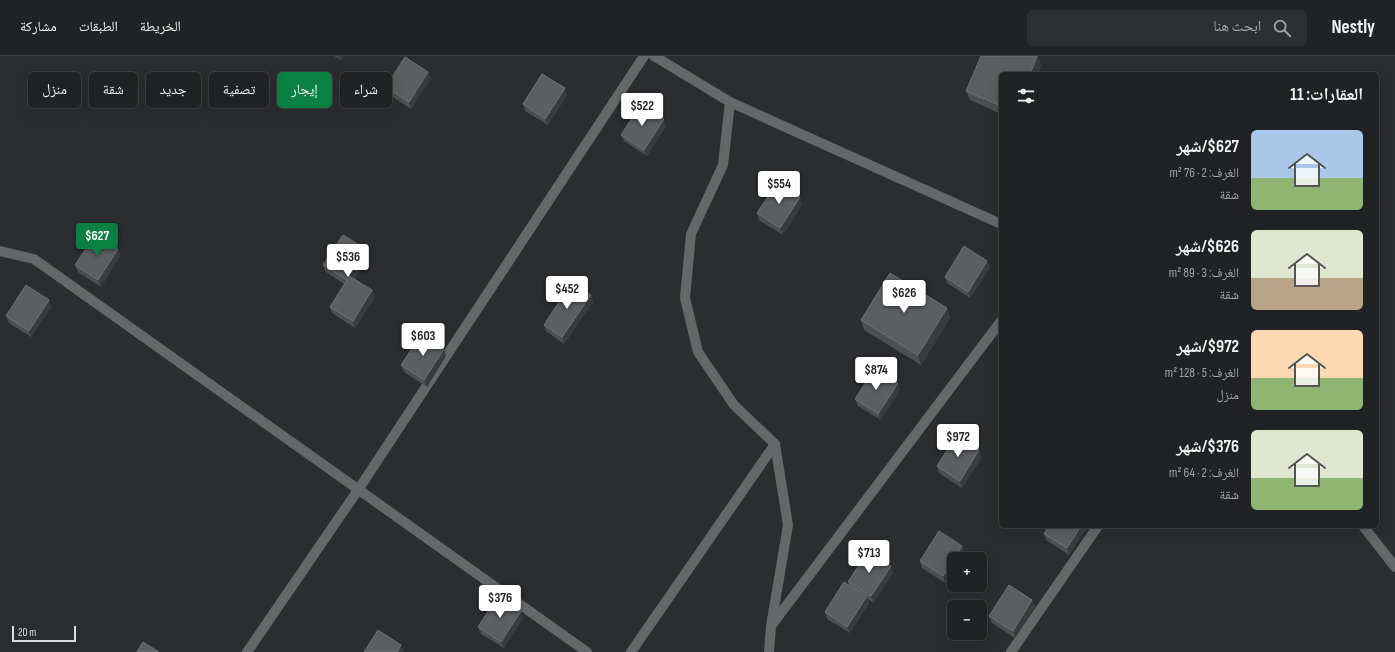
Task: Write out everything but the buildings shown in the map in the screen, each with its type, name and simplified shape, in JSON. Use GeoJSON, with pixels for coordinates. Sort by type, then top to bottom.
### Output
{"type":"FeatureCollection","features":[{"type":"Feature","properties":{"kind":"street"},"geometry":{"type":"LineString","coordinates":[[247,652],[358,490],[644,56]]}},
{"type":"Feature","properties":{"kind":"street"},"geometry":{"type":"LineString","coordinates":[[654,56],[730,102],[999,223]]}},
{"type":"Feature","properties":{"kind":"street"},"geometry":{"type":"LineString","coordinates":[[730,102],[723,165],[691,234],[686,298],[698,352],[734,405],[775,444],[788,525],[771,626],[769,652]]}},
{"type":"Feature","properties":{"kind":"street"},"geometry":{"type":"LineString","coordinates":[[0,251],[34,259],[587,652]]}},
{"type":"Feature","properties":{"kind":"street"},"geometry":{"type":"LineString","coordinates":[[771,626],[999,324]]}},
{"type":"Feature","properties":{"kind":"street"},"geometry":{"type":"LineString","coordinates":[[631,652],[775,444]]}},
{"type":"Feature","properties":{"kind":"street"},"geometry":{"type":"LineString","coordinates":[[1012,652],[1097,528]]}},
{"type":"Feature","properties":{"kind":"street"},"geometry":{"type":"LineString","coordinates":[[1365,528],[1395,567]]}}]}
